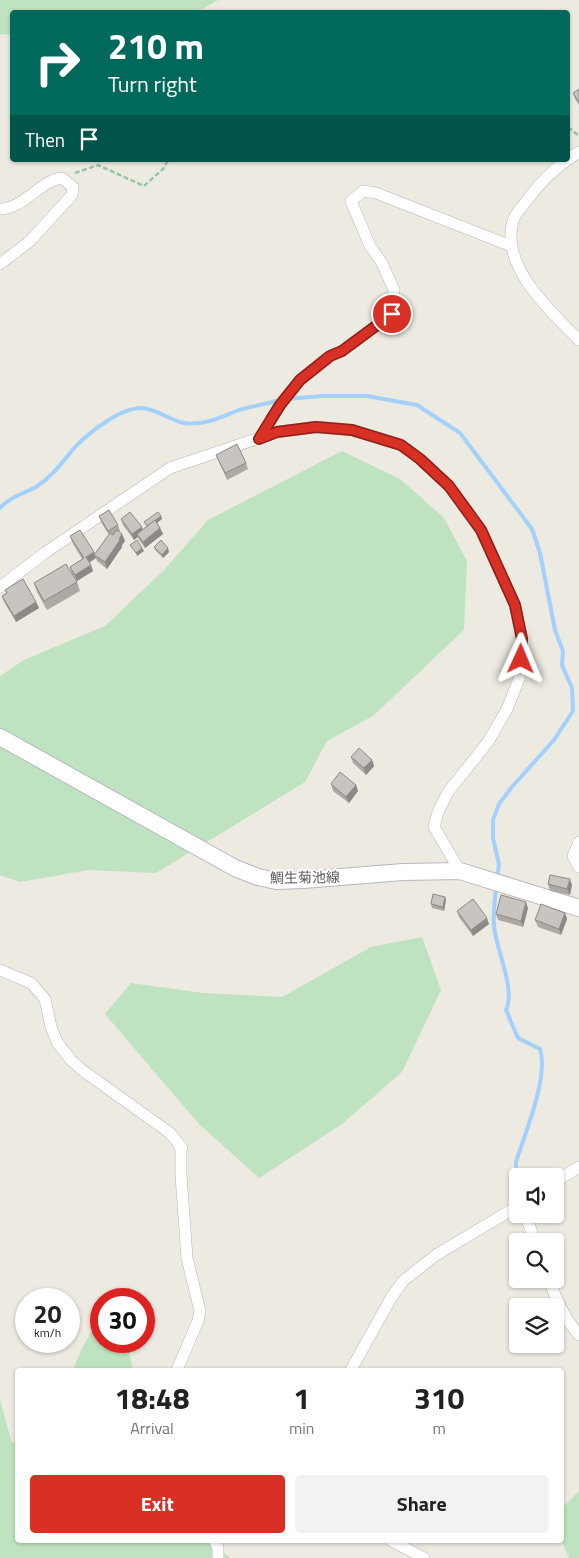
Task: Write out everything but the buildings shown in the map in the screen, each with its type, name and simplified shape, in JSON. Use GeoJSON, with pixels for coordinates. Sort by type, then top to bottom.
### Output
{"type":"FeatureCollection","features":[{"type":"Feature","properties":{"kind":"main road","name":"鯛生菊池線"},"geometry":{"type":"LineString","coordinates":[[0,737],[235,868],[258,877],[276,881],[403,872],[460,871],[579,908]]}},
{"type":"Feature","properties":{"kind":"street"},"geometry":{"type":"LineString","coordinates":[[566,162],[539,184],[513,219],[510,242],[519,271],[554,315],[579,340]]}},
{"type":"Feature","properties":{"kind":"street"},"geometry":{"type":"LineString","coordinates":[[0,209],[15,205],[53,179],[62,178],[72,187],[72,194],[30,241],[0,264]]}},
{"type":"Feature","properties":{"kind":"street"},"geometry":{"type":"LineString","coordinates":[[259,439],[280,405],[300,380],[330,356],[342,351],[392,314],[394,290],[382,263],[370,246],[351,201],[363,191],[376,193],[511,246]]}},
{"type":"Feature","properties":{"kind":"street"},"geometry":{"type":"LineString","coordinates":[[0,587],[46,552],[170,468],[277,432],[316,427],[352,430],[401,445],[420,459],[449,486],[481,530],[515,605],[522,639],[519,679],[507,709],[488,742],[448,792],[438,812],[434,827],[460,871]]}},
{"type":"Feature","properties":{"kind":"street"},"geometry":{"type":"LineString","coordinates":[[579,842],[572,856],[579,867]]}},
{"type":"Feature","properties":{"kind":"street"},"geometry":{"type":"LineString","coordinates":[[0,970],[31,983],[45,999],[51,1026],[58,1042],[71,1060],[82,1070],[170,1133],[182,1148],[180,1148],[181,1175],[187,1258],[200,1310],[198,1321],[178,1368]]}},
{"type":"Feature","properties":{"kind":"street"},"geometry":{"type":"LineString","coordinates":[[564,1176],[579,1167]]}},
{"type":"Feature","properties":{"kind":"street"},"geometry":{"type":"LineString","coordinates":[[351,1368],[391,1298],[403,1281],[436,1255],[509,1211]]}},
{"type":"Feature","properties":{"kind":"street"},"geometry":{"type":"LineString","coordinates":[[552,1288],[558,1304],[568,1322],[579,1335]]}},
{"type":"Feature","properties":{"kind":"street"},"geometry":{"type":"LineString","coordinates":[[216,1543],[218,1548],[218,1558]]}},
{"type":"Feature","properties":{"kind":"street"},"geometry":{"type":"LineString","coordinates":[[396,1543],[424,1558]]}},
{"type":"Feature","properties":{"kind":"path"},"geometry":{"type":"LineString","coordinates":[[62,178],[98,165],[144,186],[164,168],[167,162]]}},
{"type":"Feature","properties":{"kind":"green space"},"geometry":{"type":"Polygon","coordinates":[[[0,0],[218,0],[200,10],[10,10],[10,35],[0,34],[0,0]]]}},
{"type":"Feature","properties":{"kind":"green space"},"geometry":{"type":"Polygon","coordinates":[[[342,451],[400,479],[444,518],[467,561],[464,630],[373,716],[327,741],[305,782],[156,873],[88,870],[20,882],[0,875],[0,676],[24,660],[105,626],[163,571],[208,520],[342,451]]]}},
{"type":"Feature","properties":{"kind":"green space"},"geometry":{"type":"Polygon","coordinates":[[[422,937],[441,990],[402,1072],[342,1124],[259,1178],[199,1124],[105,1014],[131,983],[203,993],[282,997],[371,947],[422,937]]]}},
{"type":"Feature","properties":{"kind":"green space"},"geometry":{"type":"Polygon","coordinates":[[[90,1334],[90,1353],[129,1353],[133,1368],[74,1368],[90,1334]]]}},
{"type":"Feature","properties":{"kind":"green space"},"geometry":{"type":"Polygon","coordinates":[[[0,1400],[12,1443],[15,1443],[15,1543],[214,1543],[230,1558],[0,1558],[0,1400]]]}},
{"type":"Feature","properties":{"kind":"green space"},"geometry":{"type":"Polygon","coordinates":[[[579,1491],[579,1558],[569,1558],[562,1543],[564,1543],[564,1506],[579,1491]]]}},
{"type":"Feature","properties":{"kind":"waterway"},"geometry":{"type":"LineString","coordinates":[[287,399],[322,396],[367,396],[417,405],[460,433],[532,529],[540,553],[555,630],[563,651],[562,665],[572,688],[573,711],[554,740],[499,804],[493,820],[493,838],[499,864],[497,878]]}},
{"type":"Feature","properties":{"kind":"waterway"},"geometry":{"type":"LineString","coordinates":[[0,508],[12,498],[42,483],[89,434],[124,412],[133,409],[147,409],[179,422],[191,424],[212,420],[239,410],[280,400]]}},
{"type":"Feature","properties":{"kind":"waterway"},"geometry":{"type":"LineString","coordinates":[[496,887],[494,926],[509,991],[506,1010],[518,1038],[540,1049],[542,1061],[539,1089],[516,1166]]}},
{"type":"Feature","properties":{"kind":"route"},"geometry":{"type":"LineString","coordinates":[[392,314],[342,351],[330,356],[300,380],[280,405],[259,439],[277,432],[316,427],[352,430],[401,445],[420,459],[449,486],[481,530],[515,605],[522,639],[521,659]]}}]}
